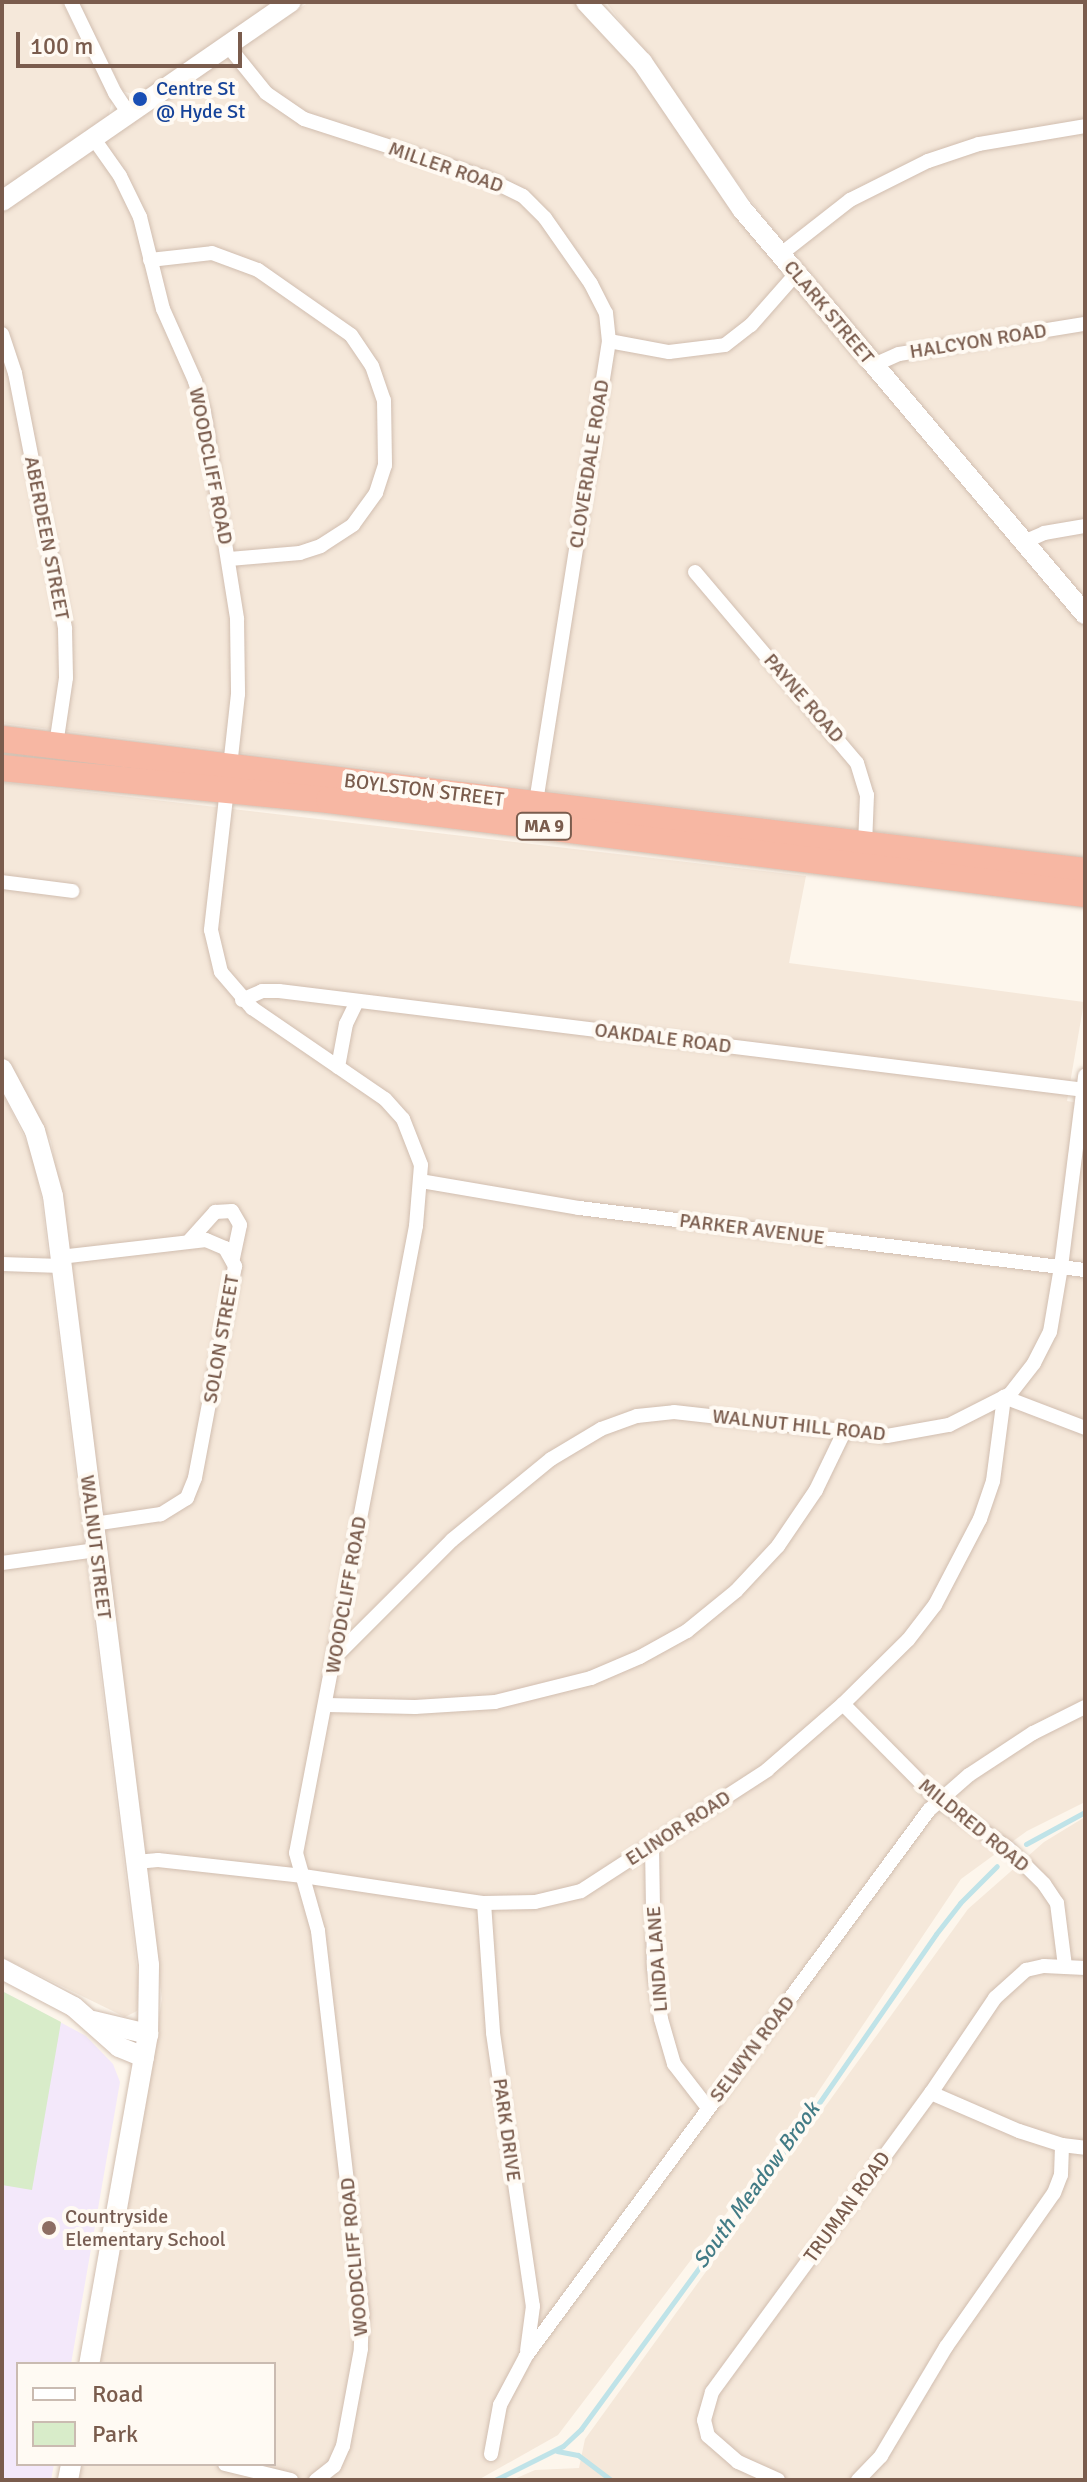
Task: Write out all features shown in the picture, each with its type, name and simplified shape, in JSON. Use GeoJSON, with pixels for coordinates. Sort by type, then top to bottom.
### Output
{"type":"FeatureCollection","features":[{"type":"Feature","properties":{"kind":"highway","name":"BOYLSTON STREET"},"geometry":{"type":"LineString","coordinates":[[2,739],[56,745],[228,778],[1085,894]]}},
{"type":"Feature","properties":{"kind":"highway","name":"BOYLSTON STREET"},"geometry":{"type":"LineString","coordinates":[[2,768],[228,778],[536,804],[1085,871]]}},
{"type":"Feature","properties":{"kind":"main road"},"geometry":{"type":"LineString","coordinates":[[2,201],[291,2]]}},
{"type":"Feature","properties":{"kind":"main road","name":"CLARK STREET"},"geometry":{"type":"LineString","coordinates":[[586,2],[642,62],[724,185],[796,274],[1085,614]]}},
{"type":"Feature","properties":{"kind":"main road","name":"WALNUT STREET"},"geometry":{"type":"LineString","coordinates":[[2,1069],[28,1116],[40,1146],[53,1196],[149,1965],[148,2034],[89,2362]]}},
{"type":"Feature","properties":{"kind":"main road"},"geometry":{"type":"LineString","coordinates":[[2,1969],[93,2021],[119,2047],[144,2057]]}},
{"type":"Feature","properties":{"kind":"main road"},"geometry":{"type":"LineString","coordinates":[[93,2021],[148,2034]]}},
{"type":"Feature","properties":{"kind":"street"},"geometry":{"type":"LineString","coordinates":[[71,2],[115,93],[130,115]]}},
{"type":"Feature","properties":{"kind":"street","name":"MILLER ROAD"},"geometry":{"type":"LineString","coordinates":[[229,47],[266,93],[304,119],[484,177],[523,196],[545,218],[591,284],[606,313],[609,341]]}},
{"type":"Feature","properties":{"kind":"street"},"geometry":{"type":"LineString","coordinates":[[781,254],[850,200],[928,161],[979,144],[1085,126]]}},
{"type":"Feature","properties":{"kind":"street","name":"WOODCLIFF ROAD"},"geometry":{"type":"LineString","coordinates":[[94,139],[134,204],[163,309],[200,396],[229,559],[239,677],[211,939],[221,972],[242,1000],[385,1099],[403,1119],[414,1139],[421,1181],[416,1226],[327,1705],[296,1853],[318,1931],[362,2314],[361,2349],[343,2446],[334,2466],[316,2480]]}},
{"type":"Feature","properties":{"kind":"street"},"geometry":{"type":"LineString","coordinates":[[150,260],[212,253],[258,270],[351,335],[372,366],[384,400],[388,436],[385,465],[376,493],[353,525],[321,546],[300,553],[229,559]]}},
{"type":"Feature","properties":{"kind":"street"},"geometry":{"type":"LineString","coordinates":[[609,341],[669,352],[725,345],[751,325],[796,274]]}},
{"type":"Feature","properties":{"kind":"street","name":"HALCYON ROAD"},"geometry":{"type":"LineString","coordinates":[[874,365],[885,357],[899,354],[1085,324]]}},
{"type":"Feature","properties":{"kind":"street","name":"ABERDEEN STREET"},"geometry":{"type":"LineString","coordinates":[[2,334],[15,373],[65,629],[66,678],[56,745]]}},
{"type":"Feature","properties":{"kind":"street","name":"CLOVERDALE ROAD"},"geometry":{"type":"LineString","coordinates":[[536,804],[609,341]]}},
{"type":"Feature","properties":{"kind":"street"},"geometry":{"type":"LineString","coordinates":[[1024,542],[1044,533],[1085,526]]}},
{"type":"Feature","properties":{"kind":"street","name":"PAYNE ROAD"},"geometry":{"type":"LineString","coordinates":[[695,572],[857,763],[867,795],[865,844]]}},
{"type":"Feature","properties":{"kind":"street"},"geometry":{"type":"LineString","coordinates":[[2,882],[72,891]]}},
{"type":"Feature","properties":{"kind":"street","name":"OAKDALE ROAD"},"geometry":{"type":"LineString","coordinates":[[242,1000],[254,993],[270,990],[1084,1085]]}},
{"type":"Feature","properties":{"kind":"street"},"geometry":{"type":"LineString","coordinates":[[338,1067],[346,1024],[357,1001]]}},
{"type":"Feature","properties":{"kind":"street","name":"WALNUT HILL ROAD"},"geometry":{"type":"LineString","coordinates":[[335,1658],[452,1540],[551,1459],[601,1429],[637,1416],[674,1412],[887,1436],[949,1425],[1004,1397],[1034,1363],[1050,1332],[1084,1085]]}},
{"type":"Feature","properties":{"kind":"street","name":"PARKER AVENUE"},"geometry":{"type":"LineString","coordinates":[[421,1181],[579,1208],[1085,1270]]}},
{"type":"Feature","properties":{"kind":"street"},"geometry":{"type":"LineString","coordinates":[[190,1240],[215,1212],[232,1211],[240,1225],[233,1259]]}},
{"type":"Feature","properties":{"kind":"street","name":"SOLON STREET"},"geometry":{"type":"LineString","coordinates":[[2,1264],[61,1261],[190,1240],[213,1241],[233,1259],[235,1274],[195,1478],[187,1498],[161,1514],[93,1524]]}},
{"type":"Feature","properties":{"kind":"street"},"geometry":{"type":"LineString","coordinates":[[1004,1397],[1085,1428]]}},
{"type":"Feature","properties":{"kind":"street","name":"ELINOR ROAD"},"geometry":{"type":"LineString","coordinates":[[136,1862],[158,1860],[303,1876],[484,1903],[560,1899],[581,1891],[767,1770],[843,1704],[908,1640],[935,1605],[956,1566],[993,1481],[1004,1397]]}},
{"type":"Feature","properties":{"kind":"street"},"geometry":{"type":"LineString","coordinates":[[327,1705],[415,1707],[495,1702],[565,1686],[640,1657],[687,1631],[736,1591],[778,1546],[816,1490],[845,1430]]}},
{"type":"Feature","properties":{"kind":"street"},"geometry":{"type":"LineString","coordinates":[[2,1563],[96,1550]]}},
{"type":"Feature","properties":{"kind":"street","name":"MILDRED ROAD"},"geometry":{"type":"LineString","coordinates":[[843,1704],[939,1801],[1008,1848],[1044,1884],[1057,1903],[1065,1966]]}},
{"type":"Feature","properties":{"kind":"street","name":"SELWYN ROAD"},"geometry":{"type":"LineString","coordinates":[[491,2454],[500,2405],[526,2356],[939,1801],[969,1775],[1033,1733],[1085,1707]]}},
{"type":"Feature","properties":{"kind":"street","name":"LINDA LANE"},"geometry":{"type":"LineString","coordinates":[[652,1845],[654,1968],[661,2019],[674,2064],[708,2108]]}},
{"type":"Feature","properties":{"kind":"street","name":"PARK DRIVE"},"geometry":{"type":"LineString","coordinates":[[484,1903],[493,2033],[533,2306],[526,2356]]}},
{"type":"Feature","properties":{"kind":"street","name":"TRUMAN ROAD"},"geometry":{"type":"LineString","coordinates":[[778,2480],[720,2450],[708,2436],[707,2406],[740,2353],[931,2093],[995,1998],[1013,1978],[1026,1970],[1065,1966],[1085,1968]]}},
{"type":"Feature","properties":{"kind":"street"},"geometry":{"type":"LineString","coordinates":[[931,2093],[973,2114],[1062,2145],[1085,2148]]}},
{"type":"Feature","properties":{"kind":"street"},"geometry":{"type":"LineString","coordinates":[[858,2480],[881,2456],[946,2347],[1054,2193],[1061,2175],[1062,2145]]}},
{"type":"Feature","properties":{"kind":"street"},"geometry":{"type":"LineString","coordinates":[[233,2466],[291,2480]]}},
{"type":"Feature","properties":{"kind":"shaded area"},"geometry":{"type":"Polygon","coordinates":[[[2,2],[62,2],[112,102],[108,118],[2,194],[2,2]]]}},
{"type":"Feature","properties":{"kind":"shaded area"},"geometry":{"type":"Polygon","coordinates":[[[78,2],[275,2],[137,96],[123,91],[78,2]]]}},
{"type":"Feature","properties":{"kind":"shaded area"},"geometry":{"type":"Polygon","coordinates":[[[309,2],[574,2],[636,67],[972,491],[1085,626],[1085,858],[2,723],[2,211],[309,2]]]}},
{"type":"Feature","properties":{"kind":"shaded area"},"geometry":{"type":"Polygon","coordinates":[[[606,2],[1085,2],[1085,603],[1003,509],[760,213],[606,2]]]}},
{"type":"Feature","properties":{"kind":"shaded area"},"geometry":{"type":"Polygon","coordinates":[[[2,782],[806,876],[789,963],[1084,1002],[1067,1101],[1085,1104],[1085,1802],[1027,1831],[961,1879],[814,2098],[558,2435],[478,2480],[79,2480],[82,2466],[276,2466],[276,2362],[100,2362],[162,1999],[75,1292],[51,1141],[2,1060],[2,782]]]}},
{"type":"Feature","properties":{"kind":"shaded area"},"geometry":{"type":"Polygon","coordinates":[[[2,1092],[31,1151],[41,1197],[139,1985],[137,2011],[125,2017],[2,1957],[2,1092]]]}},
{"type":"Feature","properties":{"kind":"shaded area"},"geometry":{"type":"Polygon","coordinates":[[[1085,1817],[1085,2480],[512,2480],[535,2470],[579,2468],[585,2439],[968,1909],[1044,1842],[1085,1817]]]}},
{"type":"Feature","properties":{"kind":"shaded area","name":"Countryside Elementary School"},"geometry":{"type":"Polygon","coordinates":[[[2,1991],[86,2036],[113,2064],[120,2082],[71,2362],[16,2362],[16,2466],[54,2466],[51,2480],[2,2480],[2,1991]]]}},
{"type":"Feature","properties":{"kind":"green space"},"geometry":{"type":"Polygon","coordinates":[[[2,1991],[61,2022],[32,2190],[2,2185],[2,1991]]]}},
{"type":"Feature","properties":{"kind":"waterway","name":"South Meadow Brook"},"geometry":{"type":"LineString","coordinates":[[1026,1844],[1085,1812]]}},
{"type":"Feature","properties":{"kind":"waterway","name":"South Meadow Brook"},"geometry":{"type":"LineString","coordinates":[[495,2480],[563,2446],[581,2429],[810,2116],[936,1934],[960,1903],[997,1866]]}},
{"type":"Feature","properties":{"kind":"waterway"},"geometry":{"type":"LineString","coordinates":[[557,2451],[578,2455],[611,2480]]}},
{"type":"Feature","properties":{"kind":"place","name":"Centre St @ Hyde St"},"geometry":{"type":"Point","coordinates":[140,99]}},
{"type":"Feature","properties":{"kind":"place","name":"Countryside Elementary School"},"geometry":{"type":"Point","coordinates":[49,2228]}}]}
